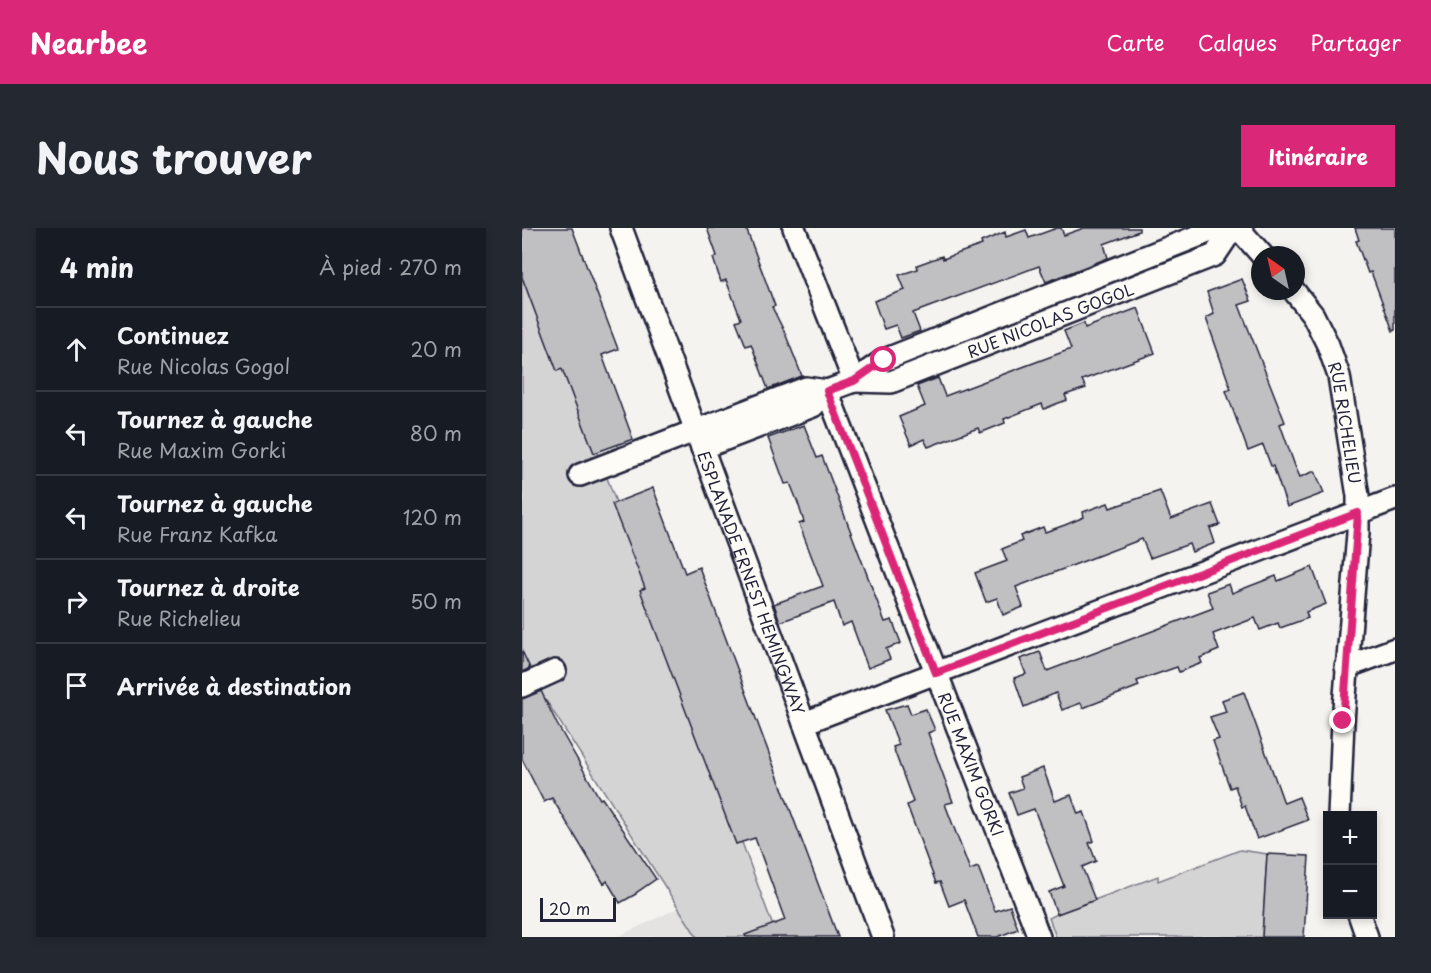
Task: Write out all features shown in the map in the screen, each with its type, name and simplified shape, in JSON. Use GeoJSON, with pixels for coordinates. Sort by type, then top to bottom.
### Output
{"type":"FeatureCollection","features":[{"type":"Feature","properties":{"kind":"street","name":"ESPLANADE ERNEST HEMINGWAY"},"geometry":{"type":"LineString","coordinates":[[621,228],[883,937]]}},
{"type":"Feature","properties":{"kind":"street"},"geometry":{"type":"LineString","coordinates":[[794,228],[854,381]]}},
{"type":"Feature","properties":{"kind":"street","name":"RUE NICOLAS GOGOL"},"geometry":{"type":"LineString","coordinates":[[580,475],[699,439],[806,388],[827,391],[854,381],[884,360],[1223,228]]}},
{"type":"Feature","properties":{"kind":"street","name":"RUE NICOLAS GOGOL"},"geometry":{"type":"LineString","coordinates":[[854,381],[891,382],[1215,255],[1233,228]]}},
{"type":"Feature","properties":{"kind":"street"},"geometry":{"type":"LineString","coordinates":[[1238,228],[1254,246]]}},
{"type":"Feature","properties":{"kind":"street","name":"RUE RICHELIEU"},"geometry":{"type":"LineString","coordinates":[[1301,300],[1313,315],[1328,345],[1339,376],[1358,496],[1346,667],[1339,811]]}},
{"type":"Feature","properties":{"kind":"street","name":"RUE MAXIM GORKI"},"geometry":{"type":"LineString","coordinates":[[827,391],[1039,937]]}},
{"type":"Feature","properties":{"kind":"street"},"geometry":{"type":"LineString","coordinates":[[804,723],[1395,499]]}},
{"type":"Feature","properties":{"kind":"street"},"geometry":{"type":"LineString","coordinates":[[1346,667],[1395,649]]}},
{"type":"Feature","properties":{"kind":"street"},"geometry":{"type":"LineString","coordinates":[[522,686],[555,671]]}},
{"type":"Feature","properties":{"kind":"street"},"geometry":{"type":"LineString","coordinates":[[1360,919],[1367,937]]}},
{"type":"Feature","properties":{"kind":"shaded area"},"geometry":{"type":"Polygon","coordinates":[[[522,248],[777,937],[697,937],[526,669],[522,657],[522,248]]]}},
{"type":"Feature","properties":{"kind":"shaded area"},"geometry":{"type":"Polygon","coordinates":[[[1240,850],[1267,854],[1262,937],[1056,937],[1049,918],[1057,914],[1158,876],[1158,881],[1240,850]]]}},
{"type":"Feature","properties":{"kind":"shaded area"},"geometry":{"type":"Polygon","coordinates":[[[678,908],[697,937],[617,937],[678,908]]]}},
{"type":"Feature","properties":{"kind":"building"},"geometry":{"type":"Polygon","coordinates":[[[522,228],[572,228],[618,349],[602,355],[633,439],[594,453],[562,369],[557,371],[522,277],[522,228]]]}},
{"type":"Feature","properties":{"kind":"building"},"geometry":{"type":"Polygon","coordinates":[[[707,228],[746,228],[775,306],[772,307],[802,376],[768,389],[751,344],[746,346],[736,321],[741,319],[726,280],[721,282],[713,258],[717,256],[707,228]]]}},
{"type":"Feature","properties":{"kind":"building"},"geometry":{"type":"Polygon","coordinates":[[[1061,228],[1064,235],[1084,228],[1139,228],[1139,231],[1104,244],[1108,258],[1046,282],[1039,266],[913,313],[920,331],[901,338],[896,325],[884,329],[874,301],[905,290],[899,275],[918,269],[917,265],[942,256],[943,259],[982,245],[981,242],[1005,232],[1006,237],[1026,230],[1029,238],[1061,228]]]}},
{"type":"Feature","properties":{"kind":"building"},"geometry":{"type":"Polygon","coordinates":[[[1355,228],[1395,228],[1395,330],[1393,331],[1371,272],[1368,273],[1356,241],[1359,240],[1355,228]]]}},
{"type":"Feature","properties":{"kind":"building"},"geometry":{"type":"Polygon","coordinates":[[[1242,279],[1251,301],[1239,305],[1285,422],[1280,424],[1295,466],[1300,477],[1315,471],[1324,493],[1287,507],[1263,445],[1248,451],[1226,391],[1231,389],[1206,318],[1214,314],[1207,292],[1242,279]]]}},
{"type":"Feature","properties":{"kind":"building"},"geometry":{"type":"Polygon","coordinates":[[[1138,308],[1155,353],[1082,380],[1086,388],[1065,395],[1067,400],[1044,409],[1042,404],[1004,419],[1005,423],[980,433],[978,428],[928,447],[924,439],[911,445],[899,417],[925,406],[917,386],[938,378],[945,396],[1071,349],[1064,331],[1084,323],[1085,328],[1138,308]]]}},
{"type":"Feature","properties":{"kind":"building"},"geometry":{"type":"Polygon","coordinates":[[[804,425],[817,458],[822,456],[885,622],[892,620],[901,643],[886,649],[890,659],[868,668],[851,622],[842,626],[834,602],[780,622],[774,604],[823,586],[799,524],[804,522],[798,503],[790,483],[785,484],[768,438],[804,425]]]}},
{"type":"Feature","properties":{"kind":"building"},"geometry":{"type":"Polygon","coordinates":[[[653,488],[685,573],[699,567],[838,937],[746,937],[745,935],[785,920],[755,838],[736,844],[640,590],[645,588],[612,504],[653,488]]]}},
{"type":"Feature","properties":{"kind":"building"},"geometry":{"type":"Polygon","coordinates":[[[1160,491],[1171,519],[1212,504],[1220,525],[1210,528],[1215,543],[1192,552],[1189,544],[1150,558],[1142,539],[1016,587],[1023,607],[1003,615],[997,598],[986,602],[975,573],[1007,561],[1002,549],[1022,541],[1020,536],[1043,527],[1045,532],[1065,525],[1084,517],[1083,512],[1108,503],[1110,508],[1160,491]]]}},
{"type":"Feature","properties":{"kind":"building"},"geometry":{"type":"Polygon","coordinates":[[[1312,567],[1326,604],[1306,612],[1308,618],[1280,628],[1278,623],[1260,630],[1255,618],[1213,634],[1219,650],[1200,658],[1202,663],[1179,672],[1177,667],[1137,681],[1139,686],[1083,708],[1081,703],[1062,710],[1056,693],[1024,707],[1014,678],[1026,674],[1020,659],[1040,652],[1047,671],[1213,608],[1207,592],[1229,584],[1232,593],[1276,576],[1278,581],[1312,567]]]}},
{"type":"Feature","properties":{"kind":"building"},"geometry":{"type":"Polygon","coordinates":[[[522,651],[530,668],[522,672],[522,651]]]}},
{"type":"Feature","properties":{"kind":"building"},"geometry":{"type":"Polygon","coordinates":[[[541,691],[600,799],[602,798],[656,879],[620,903],[607,881],[604,884],[552,798],[544,802],[522,759],[522,699],[541,691]]]}},
{"type":"Feature","properties":{"kind":"building"},"geometry":{"type":"Polygon","coordinates":[[[1244,692],[1284,803],[1299,797],[1308,820],[1257,839],[1235,786],[1230,788],[1213,741],[1219,739],[1210,717],[1226,712],[1222,700],[1244,692]]]}},
{"type":"Feature","properties":{"kind":"building"},"geometry":{"type":"Polygon","coordinates":[[[907,704],[911,714],[926,709],[935,730],[928,733],[953,802],[945,804],[970,870],[978,867],[995,911],[1010,906],[1018,929],[997,937],[978,937],[964,900],[949,906],[940,882],[936,883],[907,805],[913,802],[893,747],[899,745],[885,710],[907,704]]]}},
{"type":"Feature","properties":{"kind":"building"},"geometry":{"type":"Polygon","coordinates":[[[1043,768],[1055,801],[1071,795],[1078,814],[1084,812],[1094,841],[1089,843],[1096,861],[1082,867],[1095,900],[1057,914],[1049,892],[1064,886],[1034,809],[1017,815],[1009,793],[1023,788],[1019,777],[1043,768]]]}},
{"type":"Feature","properties":{"kind":"building"},"geometry":{"type":"Polygon","coordinates":[[[1267,854],[1309,856],[1304,937],[1262,937],[1267,854]]]}},
{"type":"Feature","properties":{"kind":"route"},"geometry":{"type":"LineString","coordinates":[[884,360],[854,381],[827,391],[936,673],[1358,513],[1343,721]]}}]}
